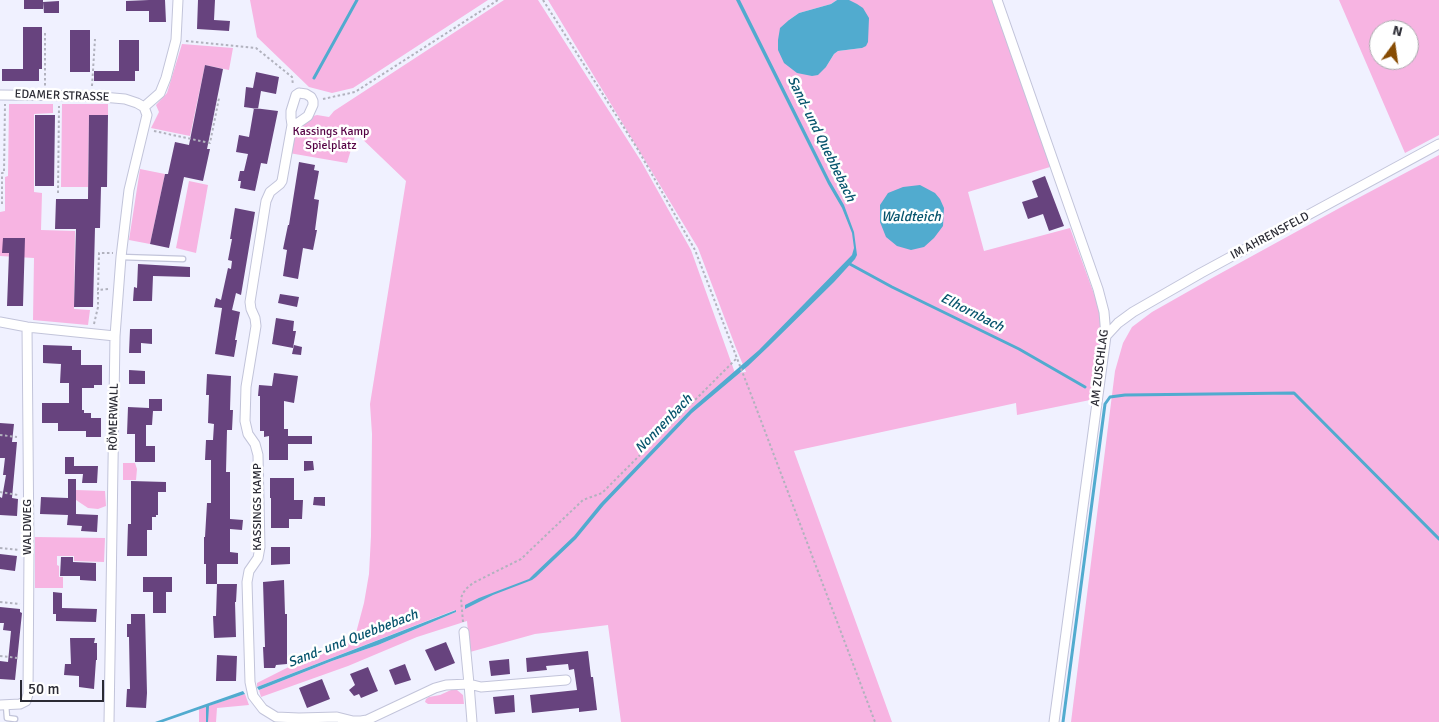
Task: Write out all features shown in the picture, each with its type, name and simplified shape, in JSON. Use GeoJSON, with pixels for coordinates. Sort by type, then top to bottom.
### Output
{"type":"FeatureCollection","features":[{"type":"Feature","properties":{"kind":"street"},"geometry":{"type":"LineString","coordinates":[[145,111],[164,85],[176,40],[178,0]]}},
{"type":"Feature","properties":{"kind":"street","name":"AM ZUSCHLAG"},"geometry":{"type":"LineString","coordinates":[[997,0],[1098,289],[1104,312],[1106,336],[1054,722]]}},
{"type":"Feature","properties":{"kind":"street"},"geometry":{"type":"LineString","coordinates":[[292,125],[298,124],[308,116],[313,105],[311,96],[299,93],[296,95]]}},
{"type":"Feature","properties":{"kind":"street","name":"EDAMER STRASSE"},"geometry":{"type":"LineString","coordinates":[[2,95],[91,96],[125,99],[137,103],[145,111]]}},
{"type":"Feature","properties":{"kind":"street","name":"KASSINGS KAMP"},"geometry":{"type":"LineString","coordinates":[[296,95],[291,111],[292,125],[282,181],[270,192],[266,201],[250,296],[250,306],[256,326],[248,373],[245,410],[246,429],[256,444],[258,455],[260,539],[258,558],[249,571],[247,582],[250,682],[253,696],[263,709],[276,719],[337,717],[361,722],[386,712],[425,692],[446,685],[468,684],[481,687],[566,680]]}},
{"type":"Feature","properties":{"kind":"street","name":"RÖMERWALL"},"geometry":{"type":"LineString","coordinates":[[109,722],[115,336],[121,255],[130,190],[144,130],[145,111]]}},
{"type":"Feature","properties":{"kind":"street","name":"IM AHRENSFELD"},"geometry":{"type":"LineString","coordinates":[[1106,336],[1118,323],[1133,312],[1439,144]]}},
{"type":"Feature","properties":{"kind":"street"},"geometry":{"type":"LineString","coordinates":[[0,322],[26,327],[115,336]]}},
{"type":"Feature","properties":{"kind":"street","name":"WALDWEG"},"geometry":{"type":"LineString","coordinates":[[3,705],[20,704],[26,701],[27,698],[29,551],[26,327]]}},
{"type":"Feature","properties":{"kind":"street"},"geometry":{"type":"LineString","coordinates":[[464,632],[472,722]]}},
{"type":"Feature","properties":{"kind":"lane"},"geometry":{"type":"LineString","coordinates":[[121,255],[183,258]]}},
{"type":"Feature","properties":{"kind":"lane"},"geometry":{"type":"LineString","coordinates":[[3,705],[7,718],[15,719]]}},
{"type":"Feature","properties":{"kind":"path"},"geometry":{"type":"LineString","coordinates":[[326,99],[354,92],[498,0]]}},
{"type":"Feature","properties":{"kind":"path"},"geometry":{"type":"LineString","coordinates":[[542,0],[637,148],[695,250],[875,722]]}},
{"type":"Feature","properties":{"kind":"path"},"geometry":{"type":"LineString","coordinates":[[45,33],[45,96]]}},
{"type":"Feature","properties":{"kind":"path"},"geometry":{"type":"LineString","coordinates":[[91,96],[95,39]]}},
{"type":"Feature","properties":{"kind":"path"},"geometry":{"type":"LineString","coordinates":[[176,40],[256,48],[292,77],[296,95]]}},
{"type":"Feature","properties":{"kind":"path"},"geometry":{"type":"LineString","coordinates":[[2,95],[4,173],[2,173],[2,204]]}},
{"type":"Feature","properties":{"kind":"path"},"geometry":{"type":"LineString","coordinates":[[58,193],[59,96]]}},
{"type":"Feature","properties":{"kind":"path"},"geometry":{"type":"LineString","coordinates":[[144,130],[210,143],[219,98]]}},
{"type":"Feature","properties":{"kind":"path"},"geometry":{"type":"LineString","coordinates":[[91,334],[98,308],[99,253],[121,255]]}},
{"type":"Feature","properties":{"kind":"path"},"geometry":{"type":"LineString","coordinates":[[98,290],[118,289]]}},
{"type":"Feature","properties":{"kind":"path"},"geometry":{"type":"LineString","coordinates":[[464,632],[461,598],[467,588],[521,559],[583,500],[602,493],[737,358]]}},
{"type":"Feature","properties":{"kind":"path"},"geometry":{"type":"LineString","coordinates":[[0,435],[28,438]]}},
{"type":"Feature","properties":{"kind":"path"},"geometry":{"type":"LineString","coordinates":[[0,492],[28,496]]}},
{"type":"Feature","properties":{"kind":"path"},"geometry":{"type":"LineString","coordinates":[[0,548],[29,551]]}},
{"type":"Feature","properties":{"kind":"path"},"geometry":{"type":"LineString","coordinates":[[0,602],[28,605]]}},
{"type":"Feature","properties":{"kind":"path"},"geometry":{"type":"LineString","coordinates":[[0,656],[28,658]]}},
{"type":"Feature","properties":{"kind":"green space"},"geometry":{"type":"Polygon","coordinates":[[[250,0],[488,0],[353,88],[332,93],[309,87],[257,37],[250,0]]]}},
{"type":"Feature","properties":{"kind":"green space","name":"Kassings Kamp Spielplatz"},"geometry":{"type":"Polygon","coordinates":[[[504,0],[538,0],[641,161],[691,250],[735,373],[746,372],[698,248],[548,0],[837,0],[993,0],[1050,167],[968,192],[984,251],[1070,228],[1098,305],[1101,337],[1090,400],[1017,415],[1016,403],[794,451],[892,722],[621,722],[608,625],[535,634],[470,652],[467,621],[417,637],[348,666],[261,697],[259,690],[378,645],[456,612],[455,610],[257,687],[257,683],[356,633],[369,574],[372,434],[370,404],[406,181],[356,133],[347,163],[289,153],[292,131],[313,116],[329,117],[334,111],[504,0]],[[837,0],[831,4],[799,13],[789,20],[826,67],[838,51],[862,48],[837,0]]]}},
{"type":"Feature","properties":{"kind":"green space"},"geometry":{"type":"Polygon","coordinates":[[[1339,0],[1439,0],[1439,135],[1405,153],[1369,70],[1419,70],[1419,20],[1369,20],[1369,70],[1339,0]]]}},
{"type":"Feature","properties":{"kind":"green space"},"geometry":{"type":"Polygon","coordinates":[[[182,44],[233,48],[229,70],[205,65],[190,136],[151,128],[159,112],[156,105],[167,93],[182,44]]]}},
{"type":"Feature","properties":{"kind":"green space"},"geometry":{"type":"Polygon","coordinates":[[[9,104],[53,104],[53,113],[34,114],[34,192],[42,193],[41,230],[75,231],[74,309],[90,310],[88,325],[33,320],[34,258],[0,256],[0,212],[5,211],[5,177],[8,176],[9,104]]]}},
{"type":"Feature","properties":{"kind":"green space"},"geometry":{"type":"Polygon","coordinates":[[[62,104],[108,104],[108,115],[89,115],[88,187],[61,187],[62,104]]]}},
{"type":"Feature","properties":{"kind":"green space"},"geometry":{"type":"Polygon","coordinates":[[[1439,155],[1439,722],[1071,722],[1115,371],[1123,343],[1132,327],[1152,312],[1212,278],[1439,155]]]}},
{"type":"Feature","properties":{"kind":"green space"},"geometry":{"type":"Polygon","coordinates":[[[140,169],[165,174],[150,244],[129,240],[140,169]]]}},
{"type":"Feature","properties":{"kind":"green space"},"geometry":{"type":"Polygon","coordinates":[[[189,181],[208,185],[196,253],[176,248],[189,181]]]}},
{"type":"Feature","properties":{"kind":"green space"},"geometry":{"type":"Polygon","coordinates":[[[123,463],[135,463],[137,469],[136,480],[123,480],[123,463]]]}},
{"type":"Feature","properties":{"kind":"green space"},"geometry":{"type":"Polygon","coordinates":[[[76,490],[105,491],[106,506],[98,509],[88,508],[76,500],[76,490]]]}},
{"type":"Feature","properties":{"kind":"green space"},"geometry":{"type":"Polygon","coordinates":[[[35,537],[105,538],[104,562],[74,561],[74,556],[57,556],[59,577],[63,577],[63,588],[35,588],[35,537]]]}},
{"type":"Feature","properties":{"kind":"green space"},"geometry":{"type":"Polygon","coordinates":[[[457,690],[463,695],[464,704],[428,704],[425,702],[429,697],[457,690]]]}},
{"type":"Feature","properties":{"kind":"green space"},"geometry":{"type":"Polygon","coordinates":[[[245,694],[249,705],[217,708],[216,722],[199,722],[199,709],[245,694]]]}},
{"type":"Feature","properties":{"kind":"water"},"geometry":{"type":"Polygon","coordinates":[[[736,0],[740,0],[830,181],[844,205],[854,232],[857,255],[834,282],[768,347],[692,413],[604,505],[576,539],[536,577],[465,609],[465,605],[479,598],[529,579],[574,536],[600,504],[691,409],[759,350],[852,255],[854,248],[852,233],[842,208],[828,184],[736,0]]]}},
{"type":"Feature","properties":{"kind":"water"},"geometry":{"type":"Polygon","coordinates":[[[837,0],[849,0],[863,8],[869,18],[868,42],[866,46],[838,51],[818,75],[812,76],[797,73],[784,63],[778,50],[780,28],[799,13],[831,4],[837,0]]]}},
{"type":"Feature","properties":{"kind":"water","name":"Waldteich"},"geometry":{"type":"Polygon","coordinates":[[[920,185],[935,193],[940,199],[944,208],[943,226],[924,247],[911,250],[897,246],[886,237],[880,222],[880,205],[888,193],[903,187],[920,185]]]}},
{"type":"Feature","properties":{"kind":"water"},"geometry":{"type":"Polygon","coordinates":[[[456,610],[456,612],[378,645],[259,690],[257,687],[456,610]]]}},
{"type":"Feature","properties":{"kind":"water"},"geometry":{"type":"Polygon","coordinates":[[[243,691],[245,694],[209,706],[208,722],[206,722],[206,707],[163,722],[155,722],[243,691]]]}},
{"type":"Feature","properties":{"kind":"building"},"geometry":{"type":"Polygon","coordinates":[[[24,0],[43,0],[43,9],[24,9],[24,0]]]}},
{"type":"Feature","properties":{"kind":"building"},"geometry":{"type":"Polygon","coordinates":[[[165,0],[166,22],[149,22],[149,11],[126,11],[126,1],[165,0]]]}},
{"type":"Feature","properties":{"kind":"building"},"geometry":{"type":"Polygon","coordinates":[[[198,0],[215,0],[214,20],[230,21],[229,31],[197,29],[198,0]]]}},
{"type":"Feature","properties":{"kind":"building"},"geometry":{"type":"Polygon","coordinates":[[[59,1],[59,13],[44,13],[43,2],[59,1]]]}},
{"type":"Feature","properties":{"kind":"building"},"geometry":{"type":"Polygon","coordinates":[[[23,27],[42,27],[42,69],[39,69],[39,81],[2,81],[2,69],[23,69],[23,27]]]}},
{"type":"Feature","properties":{"kind":"building"},"geometry":{"type":"Polygon","coordinates":[[[70,30],[90,30],[90,72],[70,72],[70,30]]]}},
{"type":"Feature","properties":{"kind":"building"},"geometry":{"type":"Polygon","coordinates":[[[119,40],[139,40],[139,71],[135,71],[135,81],[94,81],[94,71],[119,71],[119,40]]]}},
{"type":"Feature","properties":{"kind":"building"},"geometry":{"type":"Polygon","coordinates":[[[205,65],[223,69],[207,149],[210,149],[203,181],[184,177],[169,248],[150,244],[165,174],[168,174],[175,142],[189,145],[205,65]]]}},
{"type":"Feature","properties":{"kind":"building"},"geometry":{"type":"Polygon","coordinates":[[[256,72],[279,77],[276,94],[261,91],[258,109],[244,107],[246,87],[253,88],[256,72]]]}},
{"type":"Feature","properties":{"kind":"building"},"geometry":{"type":"Polygon","coordinates":[[[254,108],[278,111],[267,164],[261,163],[255,191],[240,188],[241,181],[238,181],[240,171],[244,171],[248,154],[236,152],[239,135],[249,137],[254,108]]]}},
{"type":"Feature","properties":{"kind":"building"},"geometry":{"type":"Polygon","coordinates":[[[35,115],[55,115],[54,186],[35,186],[35,115]]]}},
{"type":"Feature","properties":{"kind":"building"},"geometry":{"type":"Polygon","coordinates":[[[89,115],[108,115],[107,187],[101,187],[100,228],[95,228],[93,307],[74,307],[76,229],[55,229],[56,199],[88,199],[89,115]]]}},
{"type":"Feature","properties":{"kind":"building"},"geometry":{"type":"Polygon","coordinates":[[[299,162],[315,165],[314,170],[319,171],[314,199],[319,200],[315,230],[317,230],[313,250],[303,248],[298,279],[283,276],[287,250],[283,249],[289,225],[299,162]]]}},
{"type":"Feature","properties":{"kind":"building"},"geometry":{"type":"Polygon","coordinates":[[[1045,176],[1064,226],[1049,231],[1043,214],[1028,219],[1022,202],[1038,197],[1032,181],[1045,176]]]}},
{"type":"Feature","properties":{"kind":"building"},"geometry":{"type":"Polygon","coordinates":[[[235,208],[255,212],[241,295],[236,293],[232,310],[240,312],[234,357],[215,354],[222,308],[214,307],[216,298],[221,300],[228,268],[231,269],[232,261],[228,260],[235,208]]]}},
{"type":"Feature","properties":{"kind":"building"},"geometry":{"type":"Polygon","coordinates":[[[3,238],[25,238],[23,306],[7,306],[9,253],[2,253],[3,238]]]}},
{"type":"Feature","properties":{"kind":"building"},"geometry":{"type":"Polygon","coordinates":[[[138,264],[190,267],[190,277],[153,276],[152,301],[133,301],[134,287],[137,288],[138,264]]]}},
{"type":"Feature","properties":{"kind":"building"},"geometry":{"type":"Polygon","coordinates":[[[280,294],[299,297],[297,307],[278,303],[280,294]]]}},
{"type":"Feature","properties":{"kind":"building"},"geometry":{"type":"Polygon","coordinates":[[[276,318],[294,321],[293,331],[296,331],[293,348],[272,344],[276,318]]]}},
{"type":"Feature","properties":{"kind":"building"},"geometry":{"type":"Polygon","coordinates":[[[130,329],[152,329],[152,344],[141,343],[141,353],[129,353],[130,329]]]}},
{"type":"Feature","properties":{"kind":"building"},"geometry":{"type":"Polygon","coordinates":[[[43,345],[72,346],[72,350],[81,350],[81,365],[102,365],[102,385],[94,385],[94,388],[82,388],[82,410],[84,410],[84,413],[91,413],[91,418],[101,418],[101,437],[86,437],[86,431],[58,431],[58,423],[42,423],[42,403],[69,403],[69,383],[60,383],[61,364],[43,363],[43,345]]]}},
{"type":"Feature","properties":{"kind":"building"},"geometry":{"type":"Polygon","coordinates":[[[294,345],[302,347],[301,355],[292,354],[294,345]]]}},
{"type":"Feature","properties":{"kind":"building"},"geometry":{"type":"Polygon","coordinates":[[[129,370],[145,371],[145,384],[129,384],[129,370]]]}},
{"type":"Feature","properties":{"kind":"building"},"geometry":{"type":"Polygon","coordinates":[[[274,373],[298,376],[294,403],[284,401],[284,429],[288,429],[288,436],[312,436],[312,444],[288,444],[288,460],[269,460],[269,436],[264,437],[264,431],[260,431],[259,385],[272,386],[274,373]]]}},
{"type":"Feature","properties":{"kind":"building"},"geometry":{"type":"Polygon","coordinates":[[[207,374],[231,376],[230,410],[233,410],[232,430],[227,430],[226,472],[230,472],[230,519],[243,520],[242,530],[230,529],[230,552],[238,553],[238,564],[217,564],[217,584],[206,584],[206,564],[204,564],[207,503],[211,503],[211,460],[205,460],[206,440],[213,440],[214,424],[208,423],[209,395],[206,395],[207,374]]]}},
{"type":"Feature","properties":{"kind":"building"},"geometry":{"type":"Polygon","coordinates":[[[149,399],[162,399],[162,411],[153,411],[152,425],[146,425],[146,446],[155,446],[155,462],[135,462],[135,434],[127,434],[128,407],[149,408],[149,399]]]}},
{"type":"Feature","properties":{"kind":"building"},"geometry":{"type":"Polygon","coordinates":[[[0,423],[14,424],[12,442],[17,442],[12,498],[18,499],[17,516],[0,515],[0,497],[2,498],[6,475],[3,475],[5,458],[0,458],[0,423]]]}},
{"type":"Feature","properties":{"kind":"building"},"geometry":{"type":"Polygon","coordinates":[[[65,457],[74,457],[74,466],[98,466],[97,483],[82,483],[83,474],[65,474],[65,457]]]}},
{"type":"Feature","properties":{"kind":"building"},"geometry":{"type":"Polygon","coordinates":[[[304,461],[313,461],[314,470],[304,471],[304,461]]]}},
{"type":"Feature","properties":{"kind":"building"},"geometry":{"type":"Polygon","coordinates":[[[270,478],[294,478],[294,500],[303,500],[302,519],[289,519],[289,528],[271,528],[270,478]]]}},
{"type":"Feature","properties":{"kind":"building"},"geometry":{"type":"Polygon","coordinates":[[[68,479],[76,479],[76,514],[98,515],[97,532],[81,531],[82,526],[67,525],[68,515],[40,514],[41,497],[68,498],[68,479]]]}},
{"type":"Feature","properties":{"kind":"building"},"geometry":{"type":"Polygon","coordinates":[[[131,481],[166,482],[166,492],[158,492],[158,515],[152,517],[152,530],[147,530],[147,556],[127,556],[128,524],[131,524],[131,481]]]}},
{"type":"Feature","properties":{"kind":"building"},"geometry":{"type":"Polygon","coordinates":[[[314,497],[325,497],[325,506],[313,505],[314,497]]]}},
{"type":"Feature","properties":{"kind":"building"},"geometry":{"type":"Polygon","coordinates":[[[271,547],[290,547],[290,564],[271,565],[271,547]]]}},
{"type":"Feature","properties":{"kind":"building"},"geometry":{"type":"Polygon","coordinates":[[[0,554],[17,556],[15,571],[0,569],[0,554]]]}},
{"type":"Feature","properties":{"kind":"building"},"geometry":{"type":"Polygon","coordinates":[[[61,557],[73,557],[73,562],[96,563],[96,581],[80,580],[80,576],[60,576],[61,557]]]}},
{"type":"Feature","properties":{"kind":"building"},"geometry":{"type":"Polygon","coordinates":[[[143,577],[172,577],[172,592],[166,592],[166,613],[153,613],[153,592],[143,592],[143,577]]]}},
{"type":"Feature","properties":{"kind":"building"},"geometry":{"type":"Polygon","coordinates":[[[284,580],[285,614],[287,614],[287,664],[276,665],[275,668],[264,668],[263,582],[284,580]]]}},
{"type":"Feature","properties":{"kind":"building"},"geometry":{"type":"Polygon","coordinates":[[[217,584],[237,584],[235,602],[236,637],[214,638],[213,616],[216,616],[217,584]]]}},
{"type":"Feature","properties":{"kind":"building"},"geometry":{"type":"Polygon","coordinates":[[[53,592],[62,593],[62,608],[97,609],[96,622],[56,621],[56,614],[53,614],[53,592]]]}},
{"type":"Feature","properties":{"kind":"building"},"geometry":{"type":"Polygon","coordinates":[[[0,607],[20,609],[22,613],[15,680],[0,679],[0,661],[8,662],[11,631],[3,630],[4,623],[0,623],[0,607]]]}},
{"type":"Feature","properties":{"kind":"building"},"geometry":{"type":"Polygon","coordinates":[[[131,614],[145,614],[146,708],[126,707],[127,689],[130,689],[127,624],[131,624],[131,614]]]}},
{"type":"Feature","properties":{"kind":"building"},"geometry":{"type":"Polygon","coordinates":[[[70,638],[95,638],[94,643],[97,643],[97,660],[94,689],[79,687],[79,676],[64,675],[65,664],[71,664],[70,638]]]}},
{"type":"Feature","properties":{"kind":"building"},"geometry":{"type":"Polygon","coordinates":[[[446,642],[455,663],[435,671],[425,650],[446,642]]]}},
{"type":"Feature","properties":{"kind":"building"},"geometry":{"type":"Polygon","coordinates":[[[588,651],[597,710],[579,712],[579,708],[532,713],[530,695],[577,690],[574,669],[569,670],[568,664],[546,666],[547,670],[527,672],[526,658],[588,651]]]}},
{"type":"Feature","properties":{"kind":"building"},"geometry":{"type":"Polygon","coordinates":[[[217,655],[237,656],[236,681],[216,681],[217,655]]]}},
{"type":"Feature","properties":{"kind":"building"},"geometry":{"type":"Polygon","coordinates":[[[509,659],[510,674],[491,676],[489,661],[509,659]]]}},
{"type":"Feature","properties":{"kind":"building"},"geometry":{"type":"Polygon","coordinates":[[[405,664],[411,680],[395,685],[389,670],[405,664]]]}},
{"type":"Feature","properties":{"kind":"building"},"geometry":{"type":"Polygon","coordinates":[[[368,667],[378,691],[361,698],[359,694],[354,696],[349,690],[355,685],[350,674],[368,667]]]}},
{"type":"Feature","properties":{"kind":"building"},"geometry":{"type":"Polygon","coordinates":[[[322,679],[330,699],[307,708],[299,688],[322,679]]]}},
{"type":"Feature","properties":{"kind":"building"},"geometry":{"type":"Polygon","coordinates":[[[514,695],[515,712],[495,714],[493,697],[514,695]]]}},
{"type":"Feature","properties":{"kind":"waterway"},"geometry":{"type":"LineString","coordinates":[[314,78],[357,0]]}},
{"type":"Feature","properties":{"kind":"waterway","name":"Elhornbach"},"geometry":{"type":"LineString","coordinates":[[848,263],[892,287],[1019,349],[1085,387]]}},
{"type":"Feature","properties":{"kind":"waterway"},"geometry":{"type":"LineString","coordinates":[[1063,722],[1105,404],[1110,397],[1125,395],[1294,393],[1439,539]]}},
{"type":"Feature","properties":{"kind":"water label","name":"Sand- und Quebbebach"},"geometry":{"type":"Point","coordinates":[821,139]}},
{"type":"Feature","properties":{"kind":"water label","name":"Nonnenbach"},"geometry":{"type":"Point","coordinates":[664,424]}},
{"type":"Feature","properties":{"kind":"water label","name":"Sand- und Quebbebach"},"geometry":{"type":"Point","coordinates":[353,639]}}]}
